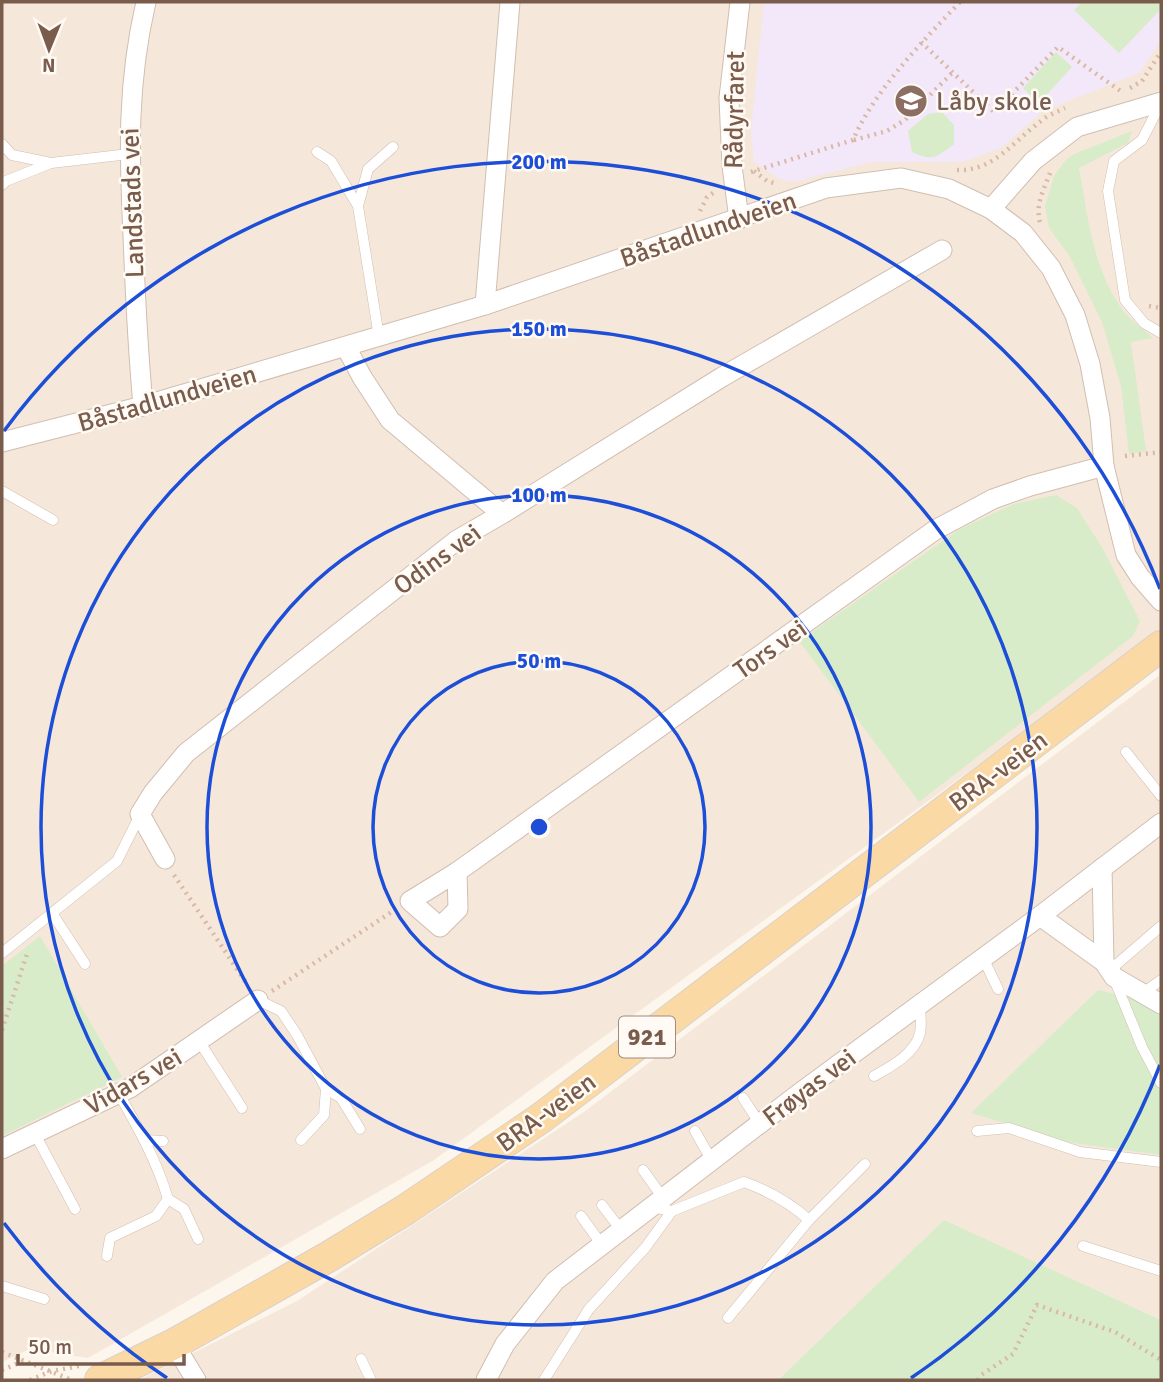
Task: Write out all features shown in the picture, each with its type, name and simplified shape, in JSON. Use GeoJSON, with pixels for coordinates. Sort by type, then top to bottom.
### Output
{"type":"FeatureCollection","features":[{"type":"Feature","properties":{"kind":"main road","name":"BRA-veien"},"geometry":{"type":"LineString","coordinates":[[96,1372],[174,1344],[328,1257],[383,1224],[541,1118],[1161,646]]}},
{"type":"Feature","properties":{"kind":"street","name":"Landstads vei"},"geometry":{"type":"LineString","coordinates":[[143,406],[129,154],[133,76],[146,2]]}},
{"type":"Feature","properties":{"kind":"street"},"geometry":{"type":"LineString","coordinates":[[485,305],[510,2]]}},
{"type":"Feature","properties":{"kind":"street","name":"Rådyrfaret"},"geometry":{"type":"LineString","coordinates":[[739,219],[732,166],[729,98],[740,2]]}},
{"type":"Feature","properties":{"kind":"street"},"geometry":{"type":"LineString","coordinates":[[990,209],[1033,161],[1077,127],[1161,102]]}},
{"type":"Feature","properties":{"kind":"street","name":"Båstadlundveien"},"geometry":{"type":"LineString","coordinates":[[2,442],[143,406],[485,305],[825,188],[901,178],[949,189],[990,209],[1023,233],[1051,268],[1075,315],[1090,364],[1100,418],[1104,466],[1126,555],[1140,577],[1161,601]]}},
{"type":"Feature","properties":{"kind":"street","name":"Odins vei"},"geometry":{"type":"LineString","coordinates":[[140,814],[153,793],[186,753],[457,540],[722,377],[942,250]]}},
{"type":"Feature","properties":{"kind":"street"},"geometry":{"type":"LineString","coordinates":[[346,347],[390,420],[502,514]]}},
{"type":"Feature","properties":{"kind":"street","name":"Tors vei"},"geometry":{"type":"LineString","coordinates":[[410,901],[457,872],[935,530],[993,499],[1104,466]]}},
{"type":"Feature","properties":{"kind":"street"},"geometry":{"type":"LineString","coordinates":[[140,814],[165,859]]}},
{"type":"Feature","properties":{"kind":"street","name":"Frøyas vei"},"geometry":{"type":"LineString","coordinates":[[486,1380],[505,1344],[555,1281],[621,1230],[662,1205],[760,1124],[1161,823]]}},
{"type":"Feature","properties":{"kind":"street"},"geometry":{"type":"LineString","coordinates":[[1102,868],[1109,970]]}},
{"type":"Feature","properties":{"kind":"street"},"geometry":{"type":"LineString","coordinates":[[410,901],[440,927],[458,909],[457,872]]}},
{"type":"Feature","properties":{"kind":"street"},"geometry":{"type":"LineString","coordinates":[[1040,916],[1109,970],[1161,1004]]}},
{"type":"Feature","properties":{"kind":"street","name":"Vidars vei"},"geometry":{"type":"LineString","coordinates":[[2,1149],[119,1094],[258,1000]]}},
{"type":"Feature","properties":{"kind":"street"},"geometry":{"type":"LineString","coordinates":[[174,1344],[196,1380]]}},
{"type":"Feature","properties":{"kind":"lane"},"geometry":{"type":"LineString","coordinates":[[1161,102],[1142,140],[1114,161],[1108,191],[1125,300],[1144,323],[1161,333]]}},
{"type":"Feature","properties":{"kind":"lane"},"geometry":{"type":"LineString","coordinates":[[2,144],[12,155],[51,163]]}},
{"type":"Feature","properties":{"kind":"lane"},"geometry":{"type":"LineString","coordinates":[[358,206],[368,169],[393,147]]}},
{"type":"Feature","properties":{"kind":"lane"},"geometry":{"type":"LineString","coordinates":[[317,152],[331,161],[358,206],[379,337]]}},
{"type":"Feature","properties":{"kind":"lane"},"geometry":{"type":"LineString","coordinates":[[2,185],[51,163],[129,154]]}},
{"type":"Feature","properties":{"kind":"lane"},"geometry":{"type":"LineString","coordinates":[[2,491],[53,520]]}},
{"type":"Feature","properties":{"kind":"lane"},"geometry":{"type":"LineString","coordinates":[[1126,752],[1161,796]]}},
{"type":"Feature","properties":{"kind":"lane","name":"Odins vei"},"geometry":{"type":"LineString","coordinates":[[2,953],[117,861],[140,814]]}},
{"type":"Feature","properties":{"kind":"lane"},"geometry":{"type":"LineString","coordinates":[[52,913],[85,964]]}},
{"type":"Feature","properties":{"kind":"lane"},"geometry":{"type":"LineString","coordinates":[[1161,926],[1109,970],[1142,1047],[1161,1083]]}},
{"type":"Feature","properties":{"kind":"lane"},"geometry":{"type":"LineString","coordinates":[[983,958],[998,989]]}},
{"type":"Feature","properties":{"kind":"lane"},"geometry":{"type":"LineString","coordinates":[[1143,993],[1161,980]]}},
{"type":"Feature","properties":{"kind":"lane"},"geometry":{"type":"LineString","coordinates":[[258,1000],[281,1011],[298,1035],[326,1089],[341,1098],[360,1129]]}},
{"type":"Feature","properties":{"kind":"lane"},"geometry":{"type":"LineString","coordinates":[[874,1076],[912,1050],[920,1034],[920,1004]]}},
{"type":"Feature","properties":{"kind":"lane"},"geometry":{"type":"LineString","coordinates":[[199,1041],[242,1108]]}},
{"type":"Feature","properties":{"kind":"lane"},"geometry":{"type":"LineString","coordinates":[[300,1140],[324,1115],[326,1089]]}},
{"type":"Feature","properties":{"kind":"lane"},"geometry":{"type":"LineString","coordinates":[[119,1094],[145,1139],[162,1177],[168,1199],[184,1209],[198,1238]]}},
{"type":"Feature","properties":{"kind":"lane"},"geometry":{"type":"LineString","coordinates":[[743,1098],[760,1124]]}},
{"type":"Feature","properties":{"kind":"lane"},"geometry":{"type":"LineString","coordinates":[[977,1131],[1009,1128],[1080,1152],[1161,1162]]}},
{"type":"Feature","properties":{"kind":"lane"},"geometry":{"type":"LineString","coordinates":[[695,1131],[712,1161]]}},
{"type":"Feature","properties":{"kind":"lane"},"geometry":{"type":"LineString","coordinates":[[35,1134],[75,1209]]}},
{"type":"Feature","properties":{"kind":"lane"},"geometry":{"type":"LineString","coordinates":[[145,1139],[163,1141]]}},
{"type":"Feature","properties":{"kind":"lane"},"geometry":{"type":"LineString","coordinates":[[728,1318],[809,1220],[865,1164]]}},
{"type":"Feature","properties":{"kind":"lane"},"geometry":{"type":"LineString","coordinates":[[643,1170],[662,1205]]}},
{"type":"Feature","properties":{"kind":"lane"},"geometry":{"type":"LineString","coordinates":[[662,1205],[744,1182],[768,1190],[809,1220]]}},
{"type":"Feature","properties":{"kind":"lane"},"geometry":{"type":"LineString","coordinates":[[107,1256],[110,1238],[156,1216],[168,1199]]}},
{"type":"Feature","properties":{"kind":"lane"},"geometry":{"type":"LineString","coordinates":[[602,1205],[621,1230]]}},
{"type":"Feature","properties":{"kind":"lane"},"geometry":{"type":"LineString","coordinates":[[544,1380],[589,1309],[645,1248],[662,1205]]}},
{"type":"Feature","properties":{"kind":"lane"},"geometry":{"type":"LineString","coordinates":[[581,1216],[602,1245]]}},
{"type":"Feature","properties":{"kind":"lane"},"geometry":{"type":"LineString","coordinates":[[1083,1246],[1161,1271]]}},
{"type":"Feature","properties":{"kind":"lane"},"geometry":{"type":"LineString","coordinates":[[2,1286],[44,1299]]}},
{"type":"Feature","properties":{"kind":"lane"},"geometry":{"type":"LineString","coordinates":[[361,1359],[371,1380]]}},
{"type":"Feature","properties":{"kind":"path"},"geometry":{"type":"LineString","coordinates":[[921,42],[994,112],[1058,47],[1123,92]]}},
{"type":"Feature","properties":{"kind":"path"},"geometry":{"type":"LineString","coordinates":[[1113,95],[1142,81],[1161,52]]}},
{"type":"Feature","properties":{"kind":"path"},"geometry":{"type":"LineString","coordinates":[[853,140],[887,131],[905,120],[954,71]]}},
{"type":"Feature","properties":{"kind":"path"},"geometry":{"type":"LineString","coordinates":[[955,170],[967,171],[996,160],[1042,119],[1066,108]]}},
{"type":"Feature","properties":{"kind":"path"},"geometry":{"type":"LineString","coordinates":[[750,165],[767,180],[779,184]]}},
{"type":"Feature","properties":{"kind":"path"},"geometry":{"type":"LineString","coordinates":[[1125,456],[1161,452]]}},
{"type":"Feature","properties":{"kind":"path"},"geometry":{"type":"LineString","coordinates":[[165,859],[180,886],[258,1000],[410,901]]}},
{"type":"Feature","properties":{"kind":"path"},"geometry":{"type":"LineString","coordinates":[[2,1030],[36,925]]}},
{"type":"Feature","properties":{"kind":"path"},"geometry":{"type":"LineString","coordinates":[[978,1380],[981,1375],[1013,1354],[1037,1305],[1115,1332],[1161,1360]]}},
{"type":"Feature","properties":{"kind":"path"},"geometry":{"type":"LineString","coordinates":[[2,1352],[72,1380]]}},
{"type":"Feature","properties":{"kind":"path"},"geometry":{"type":"LineString","coordinates":[[2,1370],[24,1361]]}},
{"type":"Feature","properties":{"kind":"path"},"geometry":{"type":"LineString","coordinates":[[30,1380],[52,1371],[96,1372]]}},
{"type":"Feature","properties":{"kind":"shaded area"},"geometry":{"type":"Polygon","coordinates":[[[2,2],[1161,2],[1161,632],[434,1160],[88,1358],[30,1349],[2,1362],[2,2]]]}},
{"type":"Feature","properties":{"kind":"shaded area","name":"Låby skole"},"geometry":{"type":"Polygon","coordinates":[[[764,2],[1161,2],[1161,41],[1139,73],[1043,111],[1001,148],[961,162],[870,162],[794,182],[780,179],[754,162],[751,132],[764,2]]]}},
{"type":"Feature","properties":{"kind":"shaded area"},"geometry":{"type":"Polygon","coordinates":[[[1161,674],[1161,1320],[944,1221],[778,1380],[139,1380],[297,1301],[584,1112],[1161,674]]]}},
{"type":"Feature","properties":{"kind":"green space"},"geometry":{"type":"Polygon","coordinates":[[[1082,2],[1161,2],[1161,9],[1119,53],[1074,10],[1082,2]]]}},
{"type":"Feature","properties":{"kind":"green space"},"geometry":{"type":"Polygon","coordinates":[[[1056,52],[1072,67],[1039,103],[1023,88],[1056,52]]]}},
{"type":"Feature","properties":{"kind":"green space"},"geometry":{"type":"Polygon","coordinates":[[[942,112],[954,125],[954,144],[934,157],[912,152],[908,131],[928,114],[942,112]]]}},
{"type":"Feature","properties":{"kind":"green space"},"geometry":{"type":"Polygon","coordinates":[[[1132,131],[1128,143],[1079,168],[1093,244],[1106,280],[1125,313],[1153,338],[1131,342],[1146,451],[1129,454],[1121,386],[1102,322],[1070,257],[1049,228],[1045,206],[1054,176],[1065,161],[1074,154],[1132,131]]]}},
{"type":"Feature","properties":{"kind":"green space"},"geometry":{"type":"Polygon","coordinates":[[[1056,495],[1077,508],[1103,549],[1140,621],[1133,636],[919,802],[799,641],[960,529],[1014,504],[1056,495]]]}},
{"type":"Feature","properties":{"kind":"green space"},"geometry":{"type":"Polygon","coordinates":[[[40,936],[122,1077],[2,1136],[2,966],[40,936]]]}},
{"type":"Feature","properties":{"kind":"green space"},"geometry":{"type":"Polygon","coordinates":[[[1098,990],[1140,1000],[1161,1013],[1161,1155],[1066,1142],[971,1113],[1098,990]]]}},
{"type":"Feature","properties":{"kind":"green space"},"geometry":{"type":"Polygon","coordinates":[[[944,1220],[1161,1320],[1161,1380],[778,1380],[944,1220]]]}},
{"type":"Feature","properties":{"kind":"place","name":"Låby skole"},"geometry":{"type":"Point","coordinates":[911,101]}}]}
